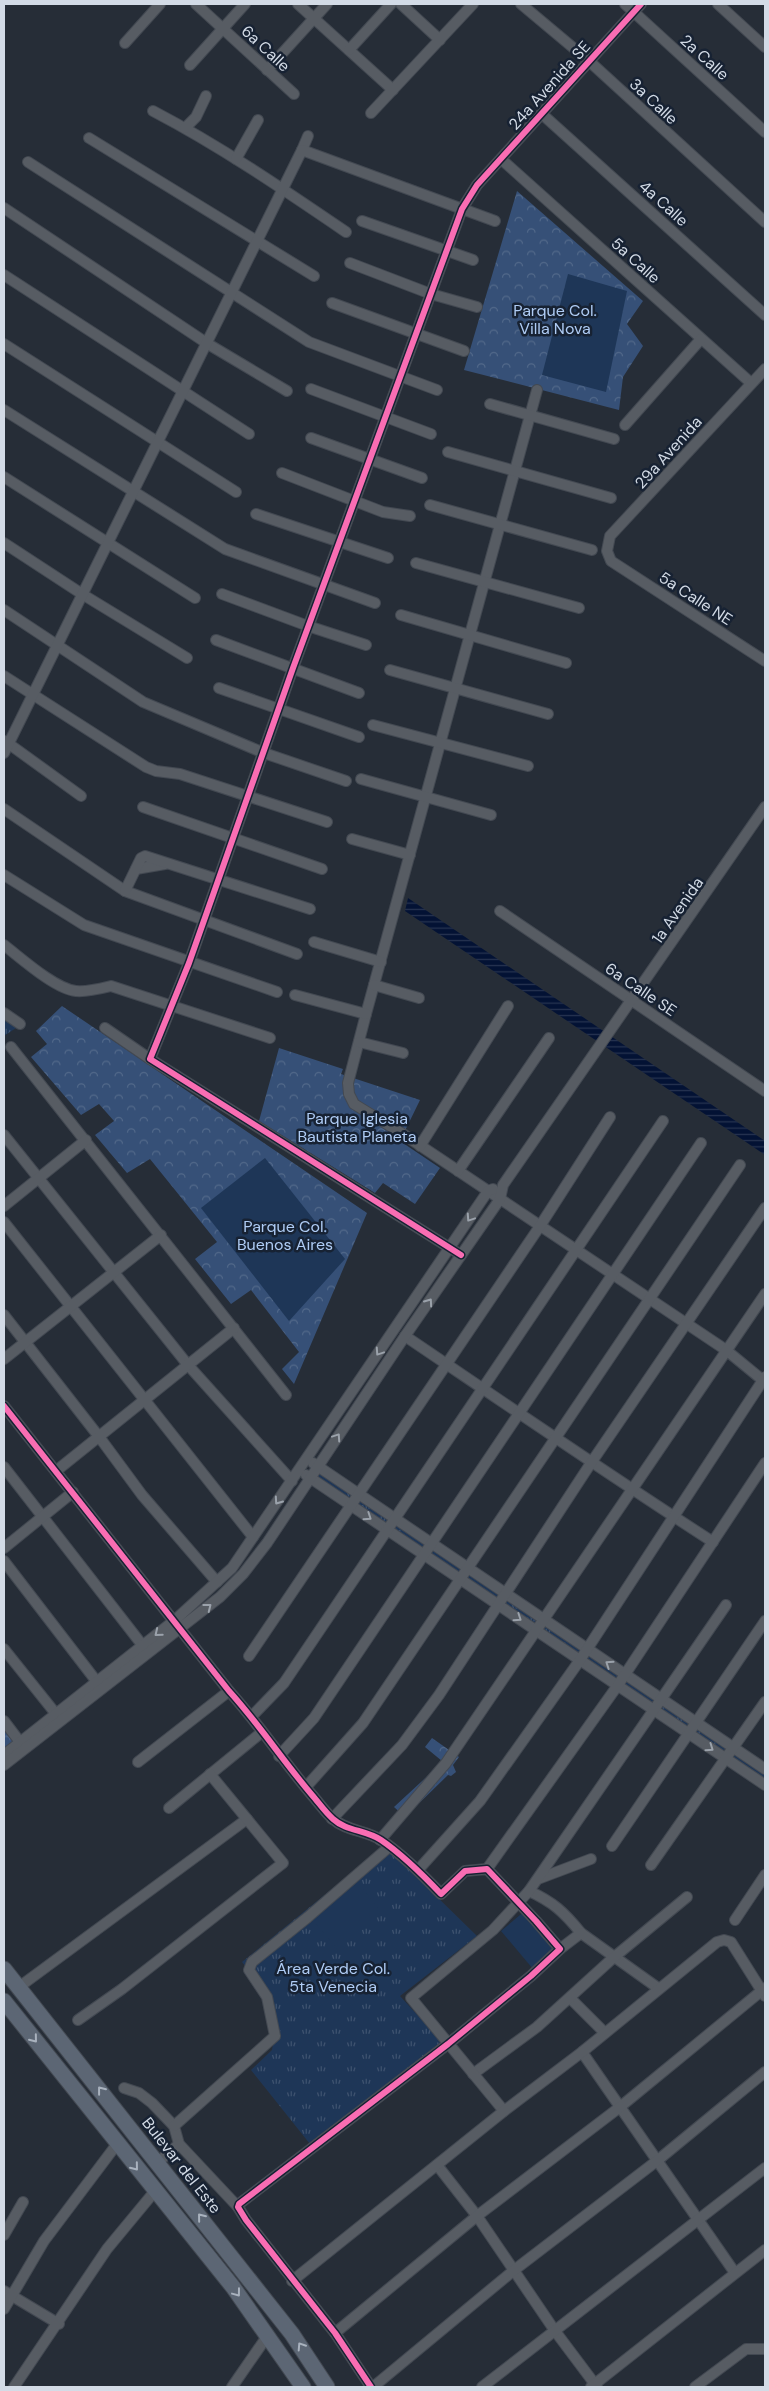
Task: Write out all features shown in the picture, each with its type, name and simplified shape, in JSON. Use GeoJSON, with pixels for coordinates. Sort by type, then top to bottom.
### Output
{"type":"FeatureCollection","features":[{"type":"Feature","properties":{"kind":"highway","name":"Bulevar del Este"},"geometry":{"type":"LineString","coordinates":[[4,1968],[292,2334],[327,2387]]}},
{"type":"Feature","properties":{"kind":"highway"},"geometry":{"type":"LineString","coordinates":[[4,2001],[233,2287],[268,2335],[302,2387]]}},
{"type":"Feature","properties":{"kind":"street"},"geometry":{"type":"LineString","coordinates":[[125,43],[160,4]]}},
{"type":"Feature","properties":{"kind":"street","name":"6a Calle"},"geometry":{"type":"LineString","coordinates":[[196,4],[294,94]]}},
{"type":"Feature","properties":{"kind":"street"},"geometry":{"type":"LineString","coordinates":[[190,65],[245,4]]}},
{"type":"Feature","properties":{"kind":"street"},"geometry":{"type":"LineString","coordinates":[[298,4],[393,90]]}},
{"type":"Feature","properties":{"kind":"street"},"geometry":{"type":"LineString","coordinates":[[268,70],[327,4]]}},
{"type":"Feature","properties":{"kind":"street"},"geometry":{"type":"LineString","coordinates":[[349,50],[391,4]]}},
{"type":"Feature","properties":{"kind":"street"},"geometry":{"type":"LineString","coordinates":[[401,4],[440,40]]}},
{"type":"Feature","properties":{"kind":"street"},"geometry":{"type":"LineString","coordinates":[[371,113],[473,4]]}},
{"type":"Feature","properties":{"kind":"street","name":"3a Calle"},"geometry":{"type":"LineString","coordinates":[[520,4],[589,61],[765,222]]}},
{"type":"Feature","properties":{"kind":"street","name":"2a Calle"},"geometry":{"type":"LineString","coordinates":[[625,4],[765,132]]}},
{"type":"Feature","properties":{"kind":"street","name":"24a Avenida SE"},"geometry":{"type":"LineString","coordinates":[[150,1059],[189,963],[308,626],[356,501],[462,209],[477,185],[641,4]]}},
{"type":"Feature","properties":{"kind":"street"},"geometry":{"type":"LineString","coordinates":[[723,6],[765,47]]}},
{"type":"Feature","properties":{"kind":"street"},"geometry":{"type":"LineString","coordinates":[[185,128],[196,116],[206,96]]}},
{"type":"Feature","properties":{"kind":"street"},"geometry":{"type":"LineString","coordinates":[[152,111],[185,128],[236,159],[346,232]]}},
{"type":"Feature","properties":{"kind":"street","name":"4a Calle"},"geometry":{"type":"LineString","coordinates":[[542,114],[765,315]]}},
{"type":"Feature","properties":{"kind":"street"},"geometry":{"type":"LineString","coordinates":[[236,159],[258,120]]}},
{"type":"Feature","properties":{"kind":"street"},"geometry":{"type":"LineString","coordinates":[[4,753],[6,742],[108,545],[208,344],[308,136]]}},
{"type":"Feature","properties":{"kind":"street"},"geometry":{"type":"LineString","coordinates":[[89,138],[314,276]]}},
{"type":"Feature","properties":{"kind":"street"},"geometry":{"type":"LineString","coordinates":[[302,150],[495,222]]}},
{"type":"Feature","properties":{"kind":"street","name":"5a Calle"},"geometry":{"type":"LineString","coordinates":[[501,159],[751,383]]}},
{"type":"Feature","properties":{"kind":"street"},"geometry":{"type":"LineString","coordinates":[[28,162],[309,342],[437,390]]}},
{"type":"Feature","properties":{"kind":"street"},"geometry":{"type":"LineString","coordinates":[[4,208],[208,344],[287,391]]}},
{"type":"Feature","properties":{"kind":"street"},"geometry":{"type":"LineString","coordinates":[[362,221],[472,260]]}},
{"type":"Feature","properties":{"kind":"street"},"geometry":{"type":"LineString","coordinates":[[350,263],[431,294],[477,307]]}},
{"type":"Feature","properties":{"kind":"street"},"geometry":{"type":"LineString","coordinates":[[4,275],[249,434]]}},
{"type":"Feature","properties":{"kind":"street"},"geometry":{"type":"LineString","coordinates":[[332,303],[464,351]]}},
{"type":"Feature","properties":{"kind":"street"},"geometry":{"type":"LineString","coordinates":[[625,425],[701,339]]}},
{"type":"Feature","properties":{"kind":"street"},"geometry":{"type":"LineString","coordinates":[[4,344],[236,492]]}},
{"type":"Feature","properties":{"kind":"street","name":"29a Avenida"},"geometry":{"type":"LineString","coordinates":[[611,561],[607,551],[610,536],[765,369]]}},
{"type":"Feature","properties":{"kind":"street"},"geometry":{"type":"LineString","coordinates":[[312,390],[431,434]]}},
{"type":"Feature","properties":{"kind":"street"},"geometry":{"type":"LineString","coordinates":[[418,1870],[480,1802],[580,1660],[764,1380],[726,1350],[354,1104],[351,1099],[348,1083],[366,1014],[537,390]]}},
{"type":"Feature","properties":{"kind":"street"},"geometry":{"type":"LineString","coordinates":[[490,404],[614,439]]}},
{"type":"Feature","properties":{"kind":"street"},"geometry":{"type":"LineString","coordinates":[[4,410],[133,494],[225,549],[375,603]]}},
{"type":"Feature","properties":{"kind":"street"},"geometry":{"type":"LineString","coordinates":[[311,438],[370,461],[422,478]]}},
{"type":"Feature","properties":{"kind":"street"},"geometry":{"type":"LineString","coordinates":[[448,452],[516,469],[611,498]]}},
{"type":"Feature","properties":{"kind":"street"},"geometry":{"type":"LineString","coordinates":[[282,473],[384,512],[410,516]]}},
{"type":"Feature","properties":{"kind":"street"},"geometry":{"type":"LineString","coordinates":[[4,477],[108,545],[195,598]]}},
{"type":"Feature","properties":{"kind":"street"},"geometry":{"type":"LineString","coordinates":[[430,504],[501,526],[592,550]]}},
{"type":"Feature","properties":{"kind":"street"},"geometry":{"type":"LineString","coordinates":[[256,514],[388,558]]}},
{"type":"Feature","properties":{"kind":"street"},"geometry":{"type":"LineString","coordinates":[[4,543],[82,594],[187,658]]}},
{"type":"Feature","properties":{"kind":"street","name":"5a Calle NE"},"geometry":{"type":"LineString","coordinates":[[611,561],[765,661]]}},
{"type":"Feature","properties":{"kind":"street"},"geometry":{"type":"LineString","coordinates":[[416,563],[579,608]]}},
{"type":"Feature","properties":{"kind":"street"},"geometry":{"type":"LineString","coordinates":[[222,594],[366,645]]}},
{"type":"Feature","properties":{"kind":"street"},"geometry":{"type":"LineString","coordinates":[[4,610],[143,702],[264,753],[346,781]]}},
{"type":"Feature","properties":{"kind":"street"},"geometry":{"type":"LineString","coordinates":[[401,615],[566,664]]}},
{"type":"Feature","properties":{"kind":"street"},"geometry":{"type":"LineString","coordinates":[[216,640],[360,693]]}},
{"type":"Feature","properties":{"kind":"street"},"geometry":{"type":"LineString","coordinates":[[390,670],[548,714]]}},
{"type":"Feature","properties":{"kind":"street"},"geometry":{"type":"LineString","coordinates":[[4,676],[146,767],[156,771],[180,774],[327,822]]}},
{"type":"Feature","properties":{"kind":"street"},"geometry":{"type":"LineString","coordinates":[[219,688],[359,737]]}},
{"type":"Feature","properties":{"kind":"street"},"geometry":{"type":"LineString","coordinates":[[373,725],[528,766]]}},
{"type":"Feature","properties":{"kind":"street"},"geometry":{"type":"LineString","coordinates":[[6,742],[81,796]]}},
{"type":"Feature","properties":{"kind":"street"},"geometry":{"type":"LineString","coordinates":[[361,779],[491,815]]}},
{"type":"Feature","properties":{"kind":"street"},"geometry":{"type":"LineString","coordinates":[[143,807],[322,869]]}},
{"type":"Feature","properties":{"kind":"street","name":"1a Avenida"},"geometry":{"type":"LineString","coordinates":[[178,1624],[220,1598],[243,1574],[267,1543],[405,1336],[500,1199],[504,1185],[765,807]]}},
{"type":"Feature","properties":{"kind":"street"},"geometry":{"type":"LineString","coordinates":[[4,809],[125,891],[297,954]]}},
{"type":"Feature","properties":{"kind":"street"},"geometry":{"type":"LineString","coordinates":[[352,839],[410,855]]}},
{"type":"Feature","properties":{"kind":"street"},"geometry":{"type":"LineString","coordinates":[[125,891],[141,858],[145,856],[165,864],[310,909]]}},
{"type":"Feature","properties":{"kind":"street"},"geometry":{"type":"LineString","coordinates":[[4,875],[84,925],[277,992]]}},
{"type":"Feature","properties":{"kind":"street","name":"6a Calle SE"},"geometry":{"type":"LineString","coordinates":[[500,912],[765,1091]]}},
{"type":"Feature","properties":{"kind":"street"},"geometry":{"type":"LineString","coordinates":[[314,942],[381,962]]}},
{"type":"Feature","properties":{"kind":"street"},"geometry":{"type":"LineString","coordinates":[[4,945],[61,986],[75,991],[93,991],[111,986],[270,1038]]}},
{"type":"Feature","properties":{"kind":"street"},"geometry":{"type":"LineString","coordinates":[[374,985],[419,998]]}},
{"type":"Feature","properties":{"kind":"street"},"geometry":{"type":"LineString","coordinates":[[295,995],[366,1014]]}},
{"type":"Feature","properties":{"kind":"street"},"geometry":{"type":"LineString","coordinates":[[420,1146],[508,1006]]}},
{"type":"Feature","properties":{"kind":"street"},"geometry":{"type":"LineString","coordinates":[[4,1013],[20,1024]]}},
{"type":"Feature","properties":{"kind":"street"},"geometry":{"type":"LineString","coordinates":[[105,1028],[150,1059],[461,1255]]}},
{"type":"Feature","properties":{"kind":"street"},"geometry":{"type":"LineString","coordinates":[[458,1171],[549,1038]]}},
{"type":"Feature","properties":{"kind":"street"},"geometry":{"type":"LineString","coordinates":[[359,1042],[403,1053]]}},
{"type":"Feature","properties":{"kind":"street"},"geometry":{"type":"LineString","coordinates":[[11,1047],[286,1395]]}},
{"type":"Feature","properties":{"kind":"street"},"geometry":{"type":"LineString","coordinates":[[250,1656],[445,1364],[540,1226],[610,1117]]}},
{"type":"Feature","properties":{"kind":"street"},"geometry":{"type":"LineString","coordinates":[[252,1716],[284,1683],[389,1531],[663,1121]]}},
{"type":"Feature","properties":{"kind":"street"},"geometry":{"type":"LineString","coordinates":[[4,1135],[188,1365],[292,1481]]}},
{"type":"Feature","properties":{"kind":"street"},"geometry":{"type":"LineString","coordinates":[[4,1206],[86,1140]]}},
{"type":"Feature","properties":{"kind":"street"},"geometry":{"type":"LineString","coordinates":[[280,1756],[314,1718],[701,1143]]}},
{"type":"Feature","properties":{"kind":"street"},"geometry":{"type":"LineString","coordinates":[[306,1788],[363,1723],[469,1569],[740,1165]]}},
{"type":"Feature","properties":{"kind":"street"},"geometry":{"type":"LineString","coordinates":[[4,1755],[22,1745],[178,1624],[232,1568],[488,1191],[504,1185]]}},
{"type":"Feature","properties":{"kind":"street"},"geometry":{"type":"LineString","coordinates":[[332,1819],[402,1745],[439,1695],[592,1463],[765,1208]]}},
{"type":"Feature","properties":{"kind":"street"},"geometry":{"type":"LineString","coordinates":[[4,1222],[253,1537]]}},
{"type":"Feature","properties":{"kind":"street"},"geometry":{"type":"LineString","coordinates":[[4,1359],[161,1235]]}},
{"type":"Feature","properties":{"kind":"street"},"geometry":{"type":"LineString","coordinates":[[380,1840],[446,1763],[765,1294]]}},
{"type":"Feature","properties":{"kind":"street"},"geometry":{"type":"LineString","coordinates":[[4,1315],[142,1495],[217,1582]]}},
{"type":"Feature","properties":{"kind":"street"},"geometry":{"type":"LineString","coordinates":[[56,1471],[100,1438],[234,1328]]}},
{"type":"Feature","properties":{"kind":"street"},"geometry":{"type":"LineString","coordinates":[[405,1336],[520,1412],[632,1490],[713,1542]]}},
{"type":"Feature","properties":{"kind":"street"},"geometry":{"type":"LineString","coordinates":[[4,1406],[178,1624],[228,1690],[252,1716],[280,1756],[332,1819],[345,1827],[364,1832],[380,1840],[418,1870],[441,1894],[465,1871],[487,1869],[618,1685],[765,1463]]}},
{"type":"Feature","properties":{"kind":"street"},"geometry":{"type":"LineString","coordinates":[[306,1459],[765,1769]]}},
{"type":"Feature","properties":{"kind":"street"},"geometry":{"type":"LineString","coordinates":[[4,1467],[143,1646]]}},
{"type":"Feature","properties":{"kind":"street"},"geometry":{"type":"LineString","coordinates":[[299,1470],[765,1785]]}},
{"type":"Feature","properties":{"kind":"street"},"geometry":{"type":"LineString","coordinates":[[4,1548],[73,1492]]}},
{"type":"Feature","properties":{"kind":"street"},"geometry":{"type":"LineString","coordinates":[[4,1561],[97,1682]]}},
{"type":"Feature","properties":{"kind":"street"},"geometry":{"type":"LineString","coordinates":[[504,2111],[410,1998],[493,1930],[529,1891],[660,1698],[726,1605]]}},
{"type":"Feature","properties":{"kind":"street"},"geometry":{"type":"LineString","coordinates":[[612,1846],[697,1724],[765,1621]]}},
{"type":"Feature","properties":{"kind":"street"},"geometry":{"type":"LineString","coordinates":[[4,1765],[22,1745],[56,1714],[143,1646],[178,1624]]}},
{"type":"Feature","properties":{"kind":"street"},"geometry":{"type":"LineString","coordinates":[[4,1649],[56,1714]]}},
{"type":"Feature","properties":{"kind":"street"},"geometry":{"type":"LineString","coordinates":[[138,1762],[228,1690]]}},
{"type":"Feature","properties":{"kind":"street"},"geometry":{"type":"LineString","coordinates":[[651,1865],[725,1759],[734,1749],[765,1702]]}},
{"type":"Feature","properties":{"kind":"street"},"geometry":{"type":"LineString","coordinates":[[4,1721],[22,1745]]}},
{"type":"Feature","properties":{"kind":"street"},"geometry":{"type":"LineString","coordinates":[[169,1808],[262,1732]]}},
{"type":"Feature","properties":{"kind":"street"},"geometry":{"type":"LineString","coordinates":[[78,2020],[122,1989],[282,1863],[210,1774]]}},
{"type":"Feature","properties":{"kind":"street"},"geometry":{"type":"LineString","coordinates":[[19,1987],[247,1819]]}},
{"type":"Feature","properties":{"kind":"street"},"geometry":{"type":"LineString","coordinates":[[174,2126],[275,2036],[268,1997],[249,1970],[252,1962],[308,1917],[389,1847]]}},
{"type":"Feature","properties":{"kind":"street"},"geometry":{"type":"LineString","coordinates":[[537,1879],[591,1859]]}},
{"type":"Feature","properties":{"kind":"street"},"geometry":{"type":"LineString","coordinates":[[487,1869],[560,1949]]}},
{"type":"Feature","properties":{"kind":"street"},"geometry":{"type":"LineString","coordinates":[[735,1920],[765,1875]]}},
{"type":"Feature","properties":{"kind":"street"},"geometry":{"type":"LineString","coordinates":[[529,1891],[551,1901],[566,1914],[581,1933],[613,1958],[658,1988]]}},
{"type":"Feature","properties":{"kind":"street"},"geometry":{"type":"LineString","coordinates":[[473,2074],[537,2027],[613,1958],[687,1897]]}},
{"type":"Feature","properties":{"kind":"street"},"geometry":{"type":"LineString","coordinates":[[238,2207],[239,2204],[448,2044],[581,1933]]}},
{"type":"Feature","properties":{"kind":"street"},"geometry":{"type":"LineString","coordinates":[[292,2281],[504,2111],[582,2052],[658,1988],[717,1942],[724,1940],[731,1942],[764,1992],[620,2107],[477,2216],[335,2333]]}},
{"type":"Feature","properties":{"kind":"street"},"geometry":{"type":"LineString","coordinates":[[570,1998],[604,2033]]}},
{"type":"Feature","properties":{"kind":"street"},"geometry":{"type":"LineString","coordinates":[[582,2052],[735,2273]]}},
{"type":"Feature","properties":{"kind":"street"},"geometry":{"type":"LineString","coordinates":[[124,2088],[139,2093],[152,2103],[174,2126],[179,2144],[238,2207],[292,2281],[335,2333],[372,2387],[513,2271],[658,2160],[765,2072]]}},
{"type":"Feature","properties":{"kind":"street"},"geometry":{"type":"LineString","coordinates":[[4,2309],[8,2293],[44,2241],[117,2144]]}},
{"type":"Feature","properties":{"kind":"street"},"geometry":{"type":"LineString","coordinates":[[157,2163],[179,2144]]}},
{"type":"Feature","properties":{"kind":"street"},"geometry":{"type":"LineString","coordinates":[[437,2166],[477,2216],[513,2271],[594,2386],[765,2250]]}},
{"type":"Feature","properties":{"kind":"street"},"geometry":{"type":"LineString","coordinates":[[482,2387],[765,2168]]}},
{"type":"Feature","properties":{"kind":"street"},"geometry":{"type":"LineString","coordinates":[[14,2387],[58,2324],[107,2248],[155,2191]]}},
{"type":"Feature","properties":{"kind":"street"},"geometry":{"type":"LineString","coordinates":[[4,2235],[23,2202]]}},
{"type":"Feature","properties":{"kind":"street"},"geometry":{"type":"LineString","coordinates":[[8,2293],[58,2324]]}},
{"type":"Feature","properties":{"kind":"street"},"geometry":{"type":"LineString","coordinates":[[232,2387],[268,2335]]}},
{"type":"Feature","properties":{"kind":"street"},"geometry":{"type":"LineString","coordinates":[[696,2387],[746,2348],[765,2349]]}},
{"type":"Feature","properties":{"kind":"green space","name":"Parque Col. Villa Nova"},"geometry":{"type":"Polygon","coordinates":[[[517,191],[643,301],[627,324],[643,346],[623,377],[619,410],[464,370],[517,191]]]}},
{"type":"Feature","properties":{"kind":"green space"},"geometry":{"type":"Polygon","coordinates":[[[568,274],[627,291],[606,392],[542,375],[568,274]]]}},
{"type":"Feature","properties":{"kind":"green space","name":"Parque Col. Buenos Aires"},"geometry":{"type":"Polygon","coordinates":[[[62,1006],[367,1213],[294,1384],[282,1369],[299,1352],[251,1290],[231,1304],[195,1259],[217,1242],[150,1159],[127,1173],[95,1135],[114,1121],[99,1104],[81,1115],[31,1057],[47,1044],[36,1031],[62,1006]]]}},
{"type":"Feature","properties":{"kind":"green space"},"geometry":{"type":"Polygon","coordinates":[[[4,1015],[19,1026],[4,1036],[4,1015]]]}},
{"type":"Feature","properties":{"kind":"green space","name":"Parque Iglesia Bautista Planeta"},"geometry":{"type":"Polygon","coordinates":[[[279,1048],[343,1069],[341,1074],[420,1100],[400,1141],[440,1168],[415,1204],[383,1183],[375,1193],[259,1121],[279,1048]]]}},
{"type":"Feature","properties":{"kind":"green space"},"geometry":{"type":"Polygon","coordinates":[[[265,1158],[345,1259],[289,1321],[201,1208],[265,1158]]]}},
{"type":"Feature","properties":{"kind":"green space"},"geometry":{"type":"Polygon","coordinates":[[[318,1468],[765,1770],[765,1784],[312,1477],[318,1468]]]}},
{"type":"Feature","properties":{"kind":"green space"},"geometry":{"type":"Polygon","coordinates":[[[4,1727],[15,1742],[4,1751],[4,1727]]]}},
{"type":"Feature","properties":{"kind":"green space"},"geometry":{"type":"Polygon","coordinates":[[[432,1738],[459,1757],[453,1765],[456,1772],[451,1776],[448,1775],[405,1817],[394,1807],[442,1761],[425,1747],[432,1738]]]}},
{"type":"Feature","properties":{"kind":"green space","name":"Área Verde Col. 5ta Venecia"},"geometry":{"type":"Polygon","coordinates":[[[385,1846],[477,1936],[400,1996],[443,2043],[310,2144],[251,2070],[272,2050],[275,2033],[260,1984],[242,1962],[385,1846]]]}},
{"type":"Feature","properties":{"kind":"green space"},"geometry":{"type":"Polygon","coordinates":[[[356,1880],[378,1908],[335,1946],[311,1918],[356,1880]]]}},
{"type":"Feature","properties":{"kind":"green space"},"geometry":{"type":"Polygon","coordinates":[[[526,1910],[557,1949],[533,1969],[501,1931],[526,1910]]]}},
{"type":"Feature","properties":{"kind":"shaded area"},"geometry":{"type":"Polygon","coordinates":[[[408,898],[765,1141],[765,1155],[405,911],[408,898]]]}},
{"type":"Feature","properties":{"kind":"cycle path"},"geometry":{"type":"LineString","coordinates":[[461,1255],[150,1059],[189,963],[293,668],[462,209],[477,185],[641,4]]}},
{"type":"Feature","properties":{"kind":"cycle path"},"geometry":{"type":"LineString","coordinates":[[4,1406],[229,1691],[251,1716],[301,1782],[330,1816],[344,1826],[381,1840],[397,1852],[441,1894],[465,1871],[487,1869],[560,1949],[531,1976],[448,2044],[239,2204],[238,2207],[246,2220],[335,2333],[371,2387]]}}]}
